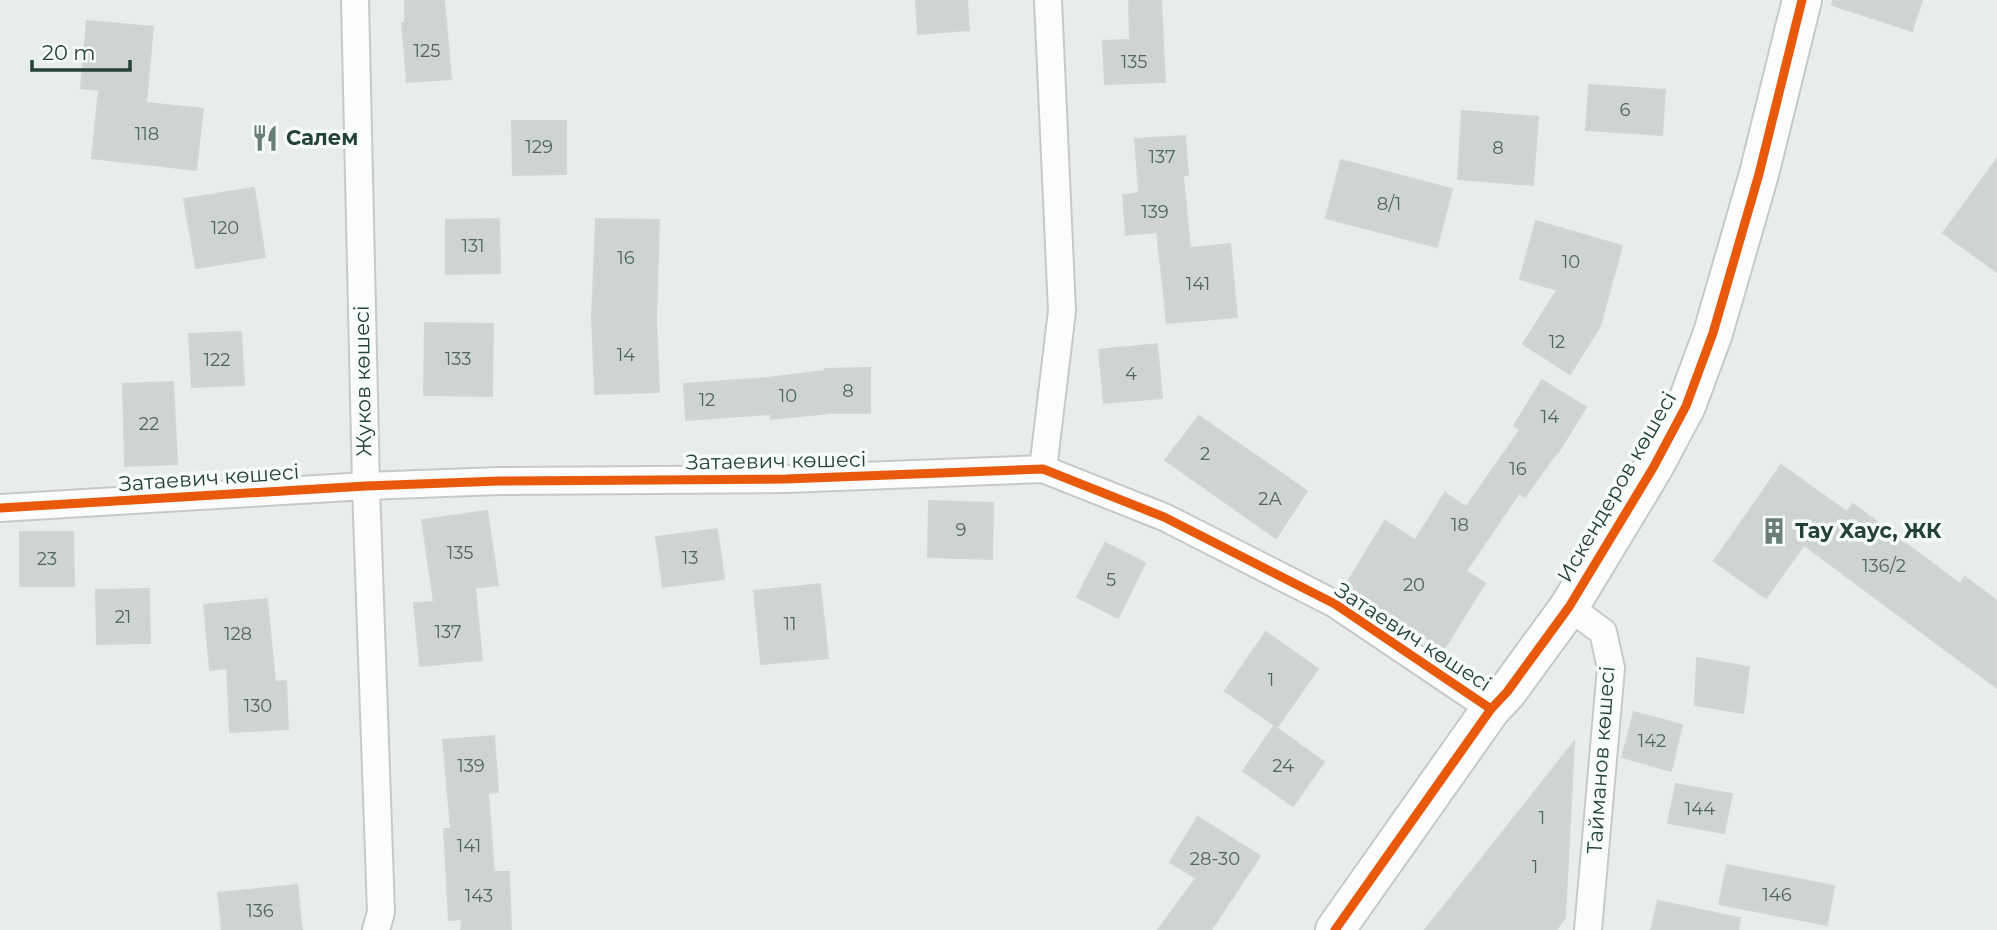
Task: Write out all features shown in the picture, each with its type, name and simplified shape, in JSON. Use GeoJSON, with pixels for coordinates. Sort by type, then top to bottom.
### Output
{"type":"FeatureCollection","features":[{"type":"Feature","properties":{"kind":"street","name":"Жуков көшесі"},"geometry":{"type":"LineString","coordinates":[[355,0],[366,486],[381,912],[376,930]]}},
{"type":"Feature","properties":{"kind":"street"},"geometry":{"type":"LineString","coordinates":[[1043,470],[1062,311],[1048,0]]}},
{"type":"Feature","properties":{"kind":"street","name":"Искендеров көшесі"},"geometry":{"type":"LineString","coordinates":[[1335,930],[1491,709],[1507,692],[1569,607],[1653,468],[1686,406],[1713,332],[1759,174],[1802,0]]}},
{"type":"Feature","properties":{"kind":"street","name":"Затаевич көшесі"},"geometry":{"type":"LineString","coordinates":[[0,508],[366,486],[499,481],[786,479],[1043,470],[1164,517],[1335,604],[1491,709]]}},
{"type":"Feature","properties":{"kind":"street","name":"Тайманов көшесі"},"geometry":{"type":"LineString","coordinates":[[1569,607],[1603,632],[1611,668],[1588,930]]}},
{"type":"Feature","properties":{"kind":"building"},"geometry":{"type":"Polygon","coordinates":[[[405,0],[444,0],[451,79],[407,82],[402,23],[405,23],[405,0]]]}},
{"type":"Feature","properties":{"kind":"building"},"geometry":{"type":"Polygon","coordinates":[[[916,0],[967,0],[969,30],[918,34],[916,0]]]}},
{"type":"Feature","properties":{"kind":"building"},"geometry":{"type":"Polygon","coordinates":[[[1129,0],[1161,0],[1165,82],[1105,84],[1103,41],[1130,40],[1129,0]]]}},
{"type":"Feature","properties":{"kind":"building"},"geometry":{"type":"Polygon","coordinates":[[[1833,0],[1922,0],[1912,31],[1832,5],[1833,0]]]}},
{"type":"Feature","properties":{"kind":"building"},"geometry":{"type":"Polygon","coordinates":[[[87,21],[153,27],[146,103],[203,109],[196,170],[92,158],[99,90],[81,88],[87,21]]]}},
{"type":"Feature","properties":{"kind":"building"},"geometry":{"type":"Polygon","coordinates":[[[1589,85],[1665,90],[1662,135],[1586,130],[1589,85]]]}},
{"type":"Feature","properties":{"kind":"building"},"geometry":{"type":"Polygon","coordinates":[[[1462,111],[1538,117],[1533,185],[1458,179],[1462,111]]]}},
{"type":"Feature","properties":{"kind":"building"},"geometry":{"type":"Polygon","coordinates":[[[512,121],[566,121],[566,174],[513,175],[512,121]]]}},
{"type":"Feature","properties":{"kind":"building"},"geometry":{"type":"Polygon","coordinates":[[[1185,136],[1188,175],[1183,175],[1190,248],[1230,244],[1237,317],[1167,323],[1157,232],[1126,235],[1123,195],[1139,193],[1135,139],[1185,136]]]}},
{"type":"Feature","properties":{"kind":"building"},"geometry":{"type":"Polygon","coordinates":[[[1997,159],[1997,272],[1943,233],[1997,159]]]}},
{"type":"Feature","properties":{"kind":"building"},"geometry":{"type":"Polygon","coordinates":[[[1341,160],[1452,189],[1437,247],[1326,218],[1341,160]]]}},
{"type":"Feature","properties":{"kind":"building"},"geometry":{"type":"Polygon","coordinates":[[[254,188],[265,257],[196,268],[184,199],[254,188]]]}},
{"type":"Feature","properties":{"kind":"building"},"geometry":{"type":"Polygon","coordinates":[[[499,219],[500,273],[446,274],[446,220],[499,219]]]}},
{"type":"Feature","properties":{"kind":"building"},"geometry":{"type":"Polygon","coordinates":[[[596,219],[659,220],[656,321],[659,392],[595,394],[592,318],[596,219]]]}},
{"type":"Feature","properties":{"kind":"building"},"geometry":{"type":"Polygon","coordinates":[[[1536,221],[1622,246],[1600,326],[1570,374],[1523,344],[1557,290],[1520,279],[1536,221]]]}},
{"type":"Feature","properties":{"kind":"building"},"geometry":{"type":"Polygon","coordinates":[[[425,323],[493,324],[492,396],[424,395],[425,323]]]}},
{"type":"Feature","properties":{"kind":"building"},"geometry":{"type":"Polygon","coordinates":[[[241,332],[244,385],[192,387],[189,334],[241,332]]]}},
{"type":"Feature","properties":{"kind":"building"},"geometry":{"type":"Polygon","coordinates":[[[1157,344],[1162,398],[1104,403],[1099,350],[1157,344]]]}},
{"type":"Feature","properties":{"kind":"building"},"geometry":{"type":"Polygon","coordinates":[[[870,368],[870,413],[831,413],[771,419],[771,414],[686,420],[684,384],[767,378],[825,369],[870,368]]]}},
{"type":"Feature","properties":{"kind":"building"},"geometry":{"type":"Polygon","coordinates":[[[1542,380],[1586,407],[1558,453],[1525,497],[1519,493],[1466,571],[1485,583],[1444,649],[1344,588],[1385,521],[1415,540],[1445,493],[1466,507],[1520,430],[1514,426],[1542,380]]]}},
{"type":"Feature","properties":{"kind":"building"},"geometry":{"type":"Polygon","coordinates":[[[173,382],[177,464],[125,466],[123,384],[173,382]]]}},
{"type":"Feature","properties":{"kind":"building"},"geometry":{"type":"Polygon","coordinates":[[[1199,416],[1307,491],[1276,538],[1165,460],[1199,416]]]}},
{"type":"Feature","properties":{"kind":"building"},"geometry":{"type":"Polygon","coordinates":[[[1781,465],[1847,512],[1853,504],[1960,584],[1965,577],[1997,601],[1997,688],[1804,545],[1766,598],[1714,561],[1781,465]]]}},
{"type":"Feature","properties":{"kind":"building"},"geometry":{"type":"Polygon","coordinates":[[[929,501],[993,503],[992,559],[928,557],[929,501]]]}},
{"type":"Feature","properties":{"kind":"building"},"geometry":{"type":"Polygon","coordinates":[[[487,511],[498,585],[475,588],[482,660],[420,666],[414,603],[434,602],[422,520],[487,511]]]}},
{"type":"Feature","properties":{"kind":"building"},"geometry":{"type":"Polygon","coordinates":[[[717,529],[724,579],[663,587],[656,537],[717,529]]]}},
{"type":"Feature","properties":{"kind":"building"},"geometry":{"type":"Polygon","coordinates":[[[20,532],[73,532],[74,586],[20,586],[20,532]]]}},
{"type":"Feature","properties":{"kind":"building"},"geometry":{"type":"Polygon","coordinates":[[[1105,543],[1145,563],[1118,618],[1077,597],[1105,543]]]}},
{"type":"Feature","properties":{"kind":"building"},"geometry":{"type":"Polygon","coordinates":[[[820,584],[828,658],[761,664],[754,591],[820,584]]]}},
{"type":"Feature","properties":{"kind":"building"},"geometry":{"type":"Polygon","coordinates":[[[149,589],[150,643],[97,644],[96,590],[149,589]]]}},
{"type":"Feature","properties":{"kind":"building"},"geometry":{"type":"Polygon","coordinates":[[[267,599],[275,682],[286,681],[288,729],[230,732],[227,668],[210,670],[204,605],[267,599]]]}},
{"type":"Feature","properties":{"kind":"building"},"geometry":{"type":"Polygon","coordinates":[[[1266,632],[1318,669],[1277,727],[1225,691],[1266,632]]]}},
{"type":"Feature","properties":{"kind":"building"},"geometry":{"type":"Polygon","coordinates":[[[1697,658],[1749,667],[1743,713],[1695,705],[1697,658]]]}},
{"type":"Feature","properties":{"kind":"building"},"geometry":{"type":"Polygon","coordinates":[[[1634,712],[1682,725],[1671,771],[1622,757],[1634,712]]]}},
{"type":"Feature","properties":{"kind":"building"},"geometry":{"type":"Polygon","coordinates":[[[1274,726],[1324,762],[1293,806],[1243,771],[1274,726]]]}},
{"type":"Feature","properties":{"kind":"building"},"geometry":{"type":"Polygon","coordinates":[[[494,736],[498,792],[488,793],[494,872],[509,872],[511,930],[461,930],[462,919],[449,920],[444,829],[451,829],[443,740],[494,736]]]}},
{"type":"Feature","properties":{"kind":"building"},"geometry":{"type":"Polygon","coordinates":[[[1574,742],[1565,918],[1556,930],[1425,930],[1574,742]]]}},
{"type":"Feature","properties":{"kind":"building"},"geometry":{"type":"Polygon","coordinates":[[[1676,784],[1732,794],[1724,833],[1668,823],[1676,784]]]}},
{"type":"Feature","properties":{"kind":"building"},"geometry":{"type":"Polygon","coordinates":[[[1198,817],[1260,856],[1211,930],[1158,930],[1196,878],[1170,862],[1198,817]]]}},
{"type":"Feature","properties":{"kind":"building"},"geometry":{"type":"Polygon","coordinates":[[[1727,865],[1834,886],[1827,925],[1719,904],[1727,865]]]}},
{"type":"Feature","properties":{"kind":"building"},"geometry":{"type":"Polygon","coordinates":[[[297,885],[302,930],[222,930],[218,893],[297,885]]]}},
{"type":"Feature","properties":{"kind":"building"},"geometry":{"type":"Polygon","coordinates":[[[1658,901],[1740,918],[1738,930],[1651,930],[1658,901]]]}},
{"type":"Feature","properties":{"kind":"cycle path"},"geometry":{"type":"LineString","coordinates":[[1335,930],[1491,709],[1507,692],[1569,607],[1653,468],[1686,406],[1713,333],[1759,174],[1802,0]]}},
{"type":"Feature","properties":{"kind":"cycle path"},"geometry":{"type":"LineString","coordinates":[[0,508],[366,486],[499,481],[786,479],[1043,469],[1164,517],[1335,604],[1491,709]]}},
{"type":"Feature","properties":{"kind":"place","name":"Салем"},"geometry":{"type":"Point","coordinates":[265,138]}},
{"type":"Feature","properties":{"kind":"place","name":"Тау Хаус, ЖК"},"geometry":{"type":"Point","coordinates":[1774,531]}}]}
